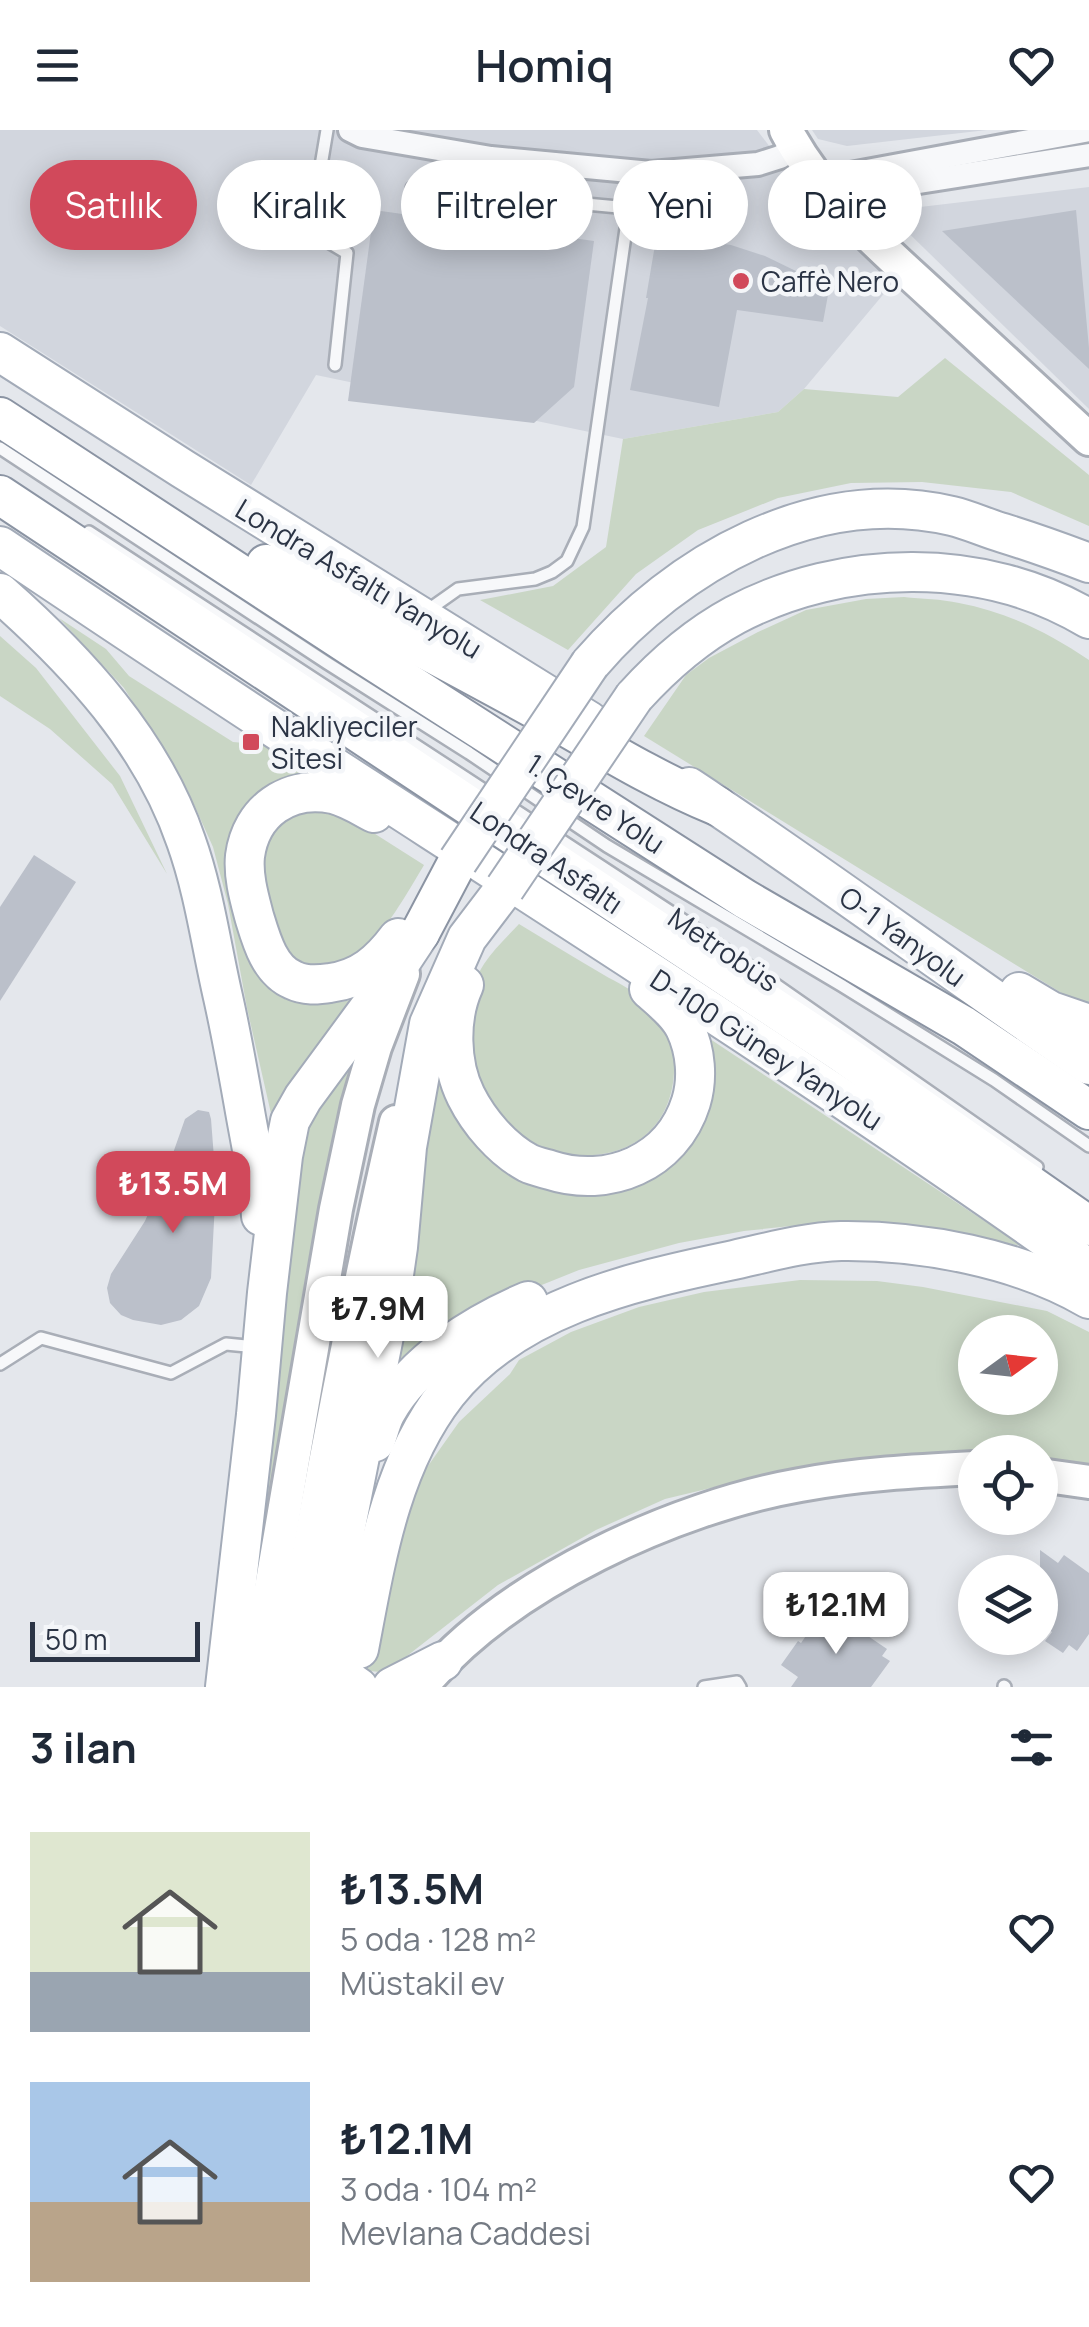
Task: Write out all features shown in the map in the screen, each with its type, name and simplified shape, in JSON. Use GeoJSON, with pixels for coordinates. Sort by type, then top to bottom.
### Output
{"type":"FeatureCollection","features":[{"type":"Feature","properties":{"kind":"main road"},"geometry":{"type":"LineString","coordinates":[[791,139],[805,160]]}},
{"type":"Feature","properties":{"kind":"main road"},"geometry":{"type":"LineString","coordinates":[[885,250],[1089,439]]}},
{"type":"Feature","properties":{"kind":"main road","name":"Londra Asfaltı Yanyolu"},"geometry":{"type":"LineString","coordinates":[[0,352],[541,689],[717,806]]}},
{"type":"Feature","properties":{"kind":"main road"},"geometry":{"type":"LineString","coordinates":[[0,417],[108,488],[180,515],[632,766],[717,806]]}},
{"type":"Feature","properties":{"kind":"main road","name":"1. Çevre Yolu"},"geometry":{"type":"LineString","coordinates":[[108,488],[746,899],[964,1026],[1089,1110]]}},
{"type":"Feature","properties":{"kind":"main road","name":"Londra Asfaltı"},"geometry":{"type":"LineString","coordinates":[[0,495],[842,1053],[1089,1226]]}},
{"type":"Feature","properties":{"kind":"main road"},"geometry":{"type":"LineString","coordinates":[[449,848],[330,794],[311,792],[276,802],[260,817],[249,838],[245,859],[261,940],[274,965],[290,979],[307,985],[341,982],[362,974],[384,956],[449,848],[590,664],[631,619],[657,598],[751,540],[784,526],[818,518],[889,510],[953,516],[1089,563]]}},
{"type":"Feature","properties":{"kind":"main road","name":"D-100 Güney Yanyolu"},"geometry":{"type":"LineString","coordinates":[[0,546],[449,848],[602,940],[889,1129],[1089,1270]]}},
{"type":"Feature","properties":{"kind":"main road"},"geometry":{"type":"LineString","coordinates":[[285,1687],[386,1168],[411,1070],[467,938],[634,698],[684,648],[734,615],[771,598],[856,575],[934,573],[994,581],[1049,598],[1089,620]]}},
{"type":"Feature","properties":{"kind":"main road"},"geometry":{"type":"LineString","coordinates":[[0,593],[98,690],[147,759],[186,839],[231,1031],[255,1164],[266,1293]]}},
{"type":"Feature","properties":{"kind":"main road","name":"O-1 Yanyolu"},"geometry":{"type":"LineString","coordinates":[[717,806],[1089,1065]]}},
{"type":"Feature","properties":{"kind":"main road"},"geometry":{"type":"LineString","coordinates":[[254,1687],[332,1228],[358,1105],[449,848]]}},
{"type":"Feature","properties":{"kind":"main road"},"geometry":{"type":"LineString","coordinates":[[505,888],[492,929],[460,992],[454,1036],[460,1080],[476,1114],[496,1138],[528,1163],[592,1178],[631,1167],[660,1152],[682,1124],[695,1088],[694,1056],[685,1028],[602,940]]}},
{"type":"Feature","properties":{"kind":"main road"},"geometry":{"type":"LineString","coordinates":[[870,910],[910,928],[1051,1011],[1089,1024]]}},
{"type":"Feature","properties":{"kind":"main road"},"geometry":{"type":"LineString","coordinates":[[225,1687],[266,1293],[290,1121],[420,933]]}},
{"type":"Feature","properties":{"kind":"main road"},"geometry":{"type":"LineString","coordinates":[[314,1687],[388,1316],[407,1146],[428,1024]]}},
{"type":"Feature","properties":{"kind":"main road"},"geometry":{"type":"LineString","coordinates":[[340,1554],[386,1412],[406,1386],[454,1340],[516,1306],[560,1288],[717,1247],[840,1241],[953,1252],[1021,1267],[1089,1299]]}},
{"type":"Feature","properties":{"kind":"main road"},"geometry":{"type":"LineString","coordinates":[[359,1648],[388,1508],[424,1428],[472,1364],[521,1329],[582,1302],[665,1274],[799,1244]]}},
{"type":"Feature","properties":{"kind":"main road"},"geometry":{"type":"LineString","coordinates":[[392,1687],[432,1674],[489,1621],[600,1552],[698,1513],[798,1485],[854,1476],[958,1469]]}},
{"type":"Feature","properties":{"kind":"main road"},"geometry":{"type":"LineString","coordinates":[[1058,1477],[1089,1482]]}},
{"type":"Feature","properties":{"kind":"main road"},"geometry":{"type":"LineString","coordinates":[[327,1625],[340,1671],[358,1687]]}},
{"type":"Feature","properties":{"kind":"street"},"geometry":{"type":"LineString","coordinates":[[350,130],[362,136],[491,158],[651,172],[758,164],[780,157],[791,139]]}},
{"type":"Feature","properties":{"kind":"street"},"geometry":{"type":"LineString","coordinates":[[922,167],[1089,130]]}},
{"type":"Feature","properties":{"kind":"street"},"geometry":{"type":"LineString","coordinates":[[922,181],[1089,155]]}},
{"type":"Feature","properties":{"kind":"lane"},"geometry":{"type":"LineString","coordinates":[[327,130],[310,231],[347,253],[335,365]]}},
{"type":"Feature","properties":{"kind":"lane"},"geometry":{"type":"LineString","coordinates":[[421,616],[458,589],[535,579],[552,572],[567,561],[583,527],[629,208],[593,205]]}},
{"type":"Feature","properties":{"kind":"lane"},"geometry":{"type":"LineString","coordinates":[[0,448],[606,846],[876,1006],[1089,1146]]}},
{"type":"Feature","properties":{"kind":"lane","name":"Metrobüs"},"geometry":{"type":"LineString","coordinates":[[80,526],[680,918],[1044,1172]]}},
{"type":"Feature","properties":{"kind":"lane"},"geometry":{"type":"LineString","coordinates":[[0,1364],[41,1338],[171,1373],[226,1344],[262,1347]]}},
{"type":"Feature","properties":{"kind":"lane"},"geometry":{"type":"LineString","coordinates":[[704,1687],[737,1682],[740,1687]]}},
{"type":"Feature","properties":{"kind":"shaded area"},"geometry":{"type":"Polygon","coordinates":[[[0,130],[757,130],[780,160],[768,160],[768,250],[860,250],[892,284],[804,389],[778,412],[623,439],[316,375],[251,485],[0,326],[0,130]]]}},
{"type":"Feature","properties":{"kind":"shaded area"},"geometry":{"type":"Polygon","coordinates":[[[812,130],[987,130],[847,146],[818,139],[812,130]]]}},
{"type":"Feature","properties":{"kind":"shaded area"},"geometry":{"type":"Polygon","coordinates":[[[1089,187],[1089,409],[922,246],[922,207],[1089,187]]]}},
{"type":"Feature","properties":{"kind":"green space"},"geometry":{"type":"Polygon","coordinates":[[[945,358],[1089,475],[1089,526],[1011,492],[922,482],[851,483],[778,498],[698,530],[636,574],[568,650],[480,600],[553,586],[606,547],[623,439],[778,412],[804,389],[898,397],[945,358]]]}},
{"type":"Feature","properties":{"kind":"green space"},"geometry":{"type":"Polygon","coordinates":[[[904,597],[994,612],[1043,632],[1089,660],[1089,1004],[1073,1000],[644,736],[686,675],[709,658],[806,610],[866,599],[904,597]]]}},
{"type":"Feature","properties":{"kind":"green space"},"geometry":{"type":"Polygon","coordinates":[[[59,618],[106,649],[129,676],[233,742],[268,745],[312,773],[292,777],[240,830],[285,992],[319,1003],[356,999],[272,1118],[213,847],[187,789],[124,688],[59,618]]]}},
{"type":"Feature","properties":{"kind":"green space"},"geometry":{"type":"Polygon","coordinates":[[[0,636],[36,668],[120,776],[167,874],[112,784],[50,729],[0,696],[0,636]]]}},
{"type":"Feature","properties":{"kind":"green space"},"geometry":{"type":"Polygon","coordinates":[[[309,811],[350,818],[424,865],[375,939],[351,962],[334,969],[299,967],[281,948],[263,879],[266,846],[277,827],[309,811]]]}},
{"type":"Feature","properties":{"kind":"green space"},"geometry":{"type":"Polygon","coordinates":[[[519,924],[634,992],[670,1036],[674,1069],[667,1106],[650,1131],[627,1147],[600,1154],[571,1154],[542,1147],[515,1131],[492,1109],[483,1094],[470,1057],[471,1001],[484,964],[519,924]]]}},
{"type":"Feature","properties":{"kind":"green space"},"geometry":{"type":"Polygon","coordinates":[[[707,1037],[1022,1246],[894,1226],[851,1224],[744,1231],[679,1243],[579,1270],[497,1303],[387,1391],[438,1072],[516,1172],[557,1192],[606,1192],[644,1183],[672,1164],[699,1132],[709,1101],[707,1037]]]}},
{"type":"Feature","properties":{"kind":"green space"},"geometry":{"type":"Polygon","coordinates":[[[353,1052],[309,1260],[255,1611],[248,1610],[298,1135],[353,1052]]]}},
{"type":"Feature","properties":{"kind":"green space"},"geometry":{"type":"Polygon","coordinates":[[[800,1280],[877,1281],[1047,1311],[1055,1315],[958,1315],[958,1415],[1058,1415],[1058,1316],[1089,1332],[1089,1465],[1058,1462],[1058,1435],[958,1435],[958,1453],[851,1461],[765,1475],[665,1499],[596,1530],[498,1585],[389,1670],[360,1670],[403,1519],[423,1473],[459,1422],[510,1374],[519,1360],[571,1332],[639,1307],[704,1292],[800,1280]]]}},
{"type":"Feature","properties":{"kind":"building"},"geometry":{"type":"Polygon","coordinates":[[[1076,210],[1089,348],[1089,369],[942,231],[1076,210]]]}},
{"type":"Feature","properties":{"kind":"building"},"geometry":{"type":"Polygon","coordinates":[[[381,211],[401,214],[401,250],[593,250],[574,387],[534,423],[348,401],[369,250],[381,250],[381,211]]]}},
{"type":"Feature","properties":{"kind":"building"},"geometry":{"type":"Polygon","coordinates":[[[654,250],[746,250],[798,272],[828,295],[823,322],[737,310],[719,407],[630,390],[654,250]]]}},
{"type":"Feature","properties":{"kind":"building"},"geometry":{"type":"Polygon","coordinates":[[[34,855],[76,882],[0,1001],[0,907],[34,855]]]}},
{"type":"Feature","properties":{"kind":"building"},"geometry":{"type":"Polygon","coordinates":[[[198,1110],[209,1112],[211,1119],[216,1184],[211,1278],[199,1306],[181,1320],[161,1325],[133,1320],[121,1315],[110,1303],[107,1288],[111,1274],[145,1221],[185,1119],[198,1110]]]}},
{"type":"Feature","properties":{"kind":"building"},"geometry":{"type":"Polygon","coordinates":[[[1064,1555],[1089,1573],[1089,1634],[1077,1651],[1069,1645],[1063,1653],[1058,1650],[1058,1563],[1064,1555]]]}},
{"type":"Feature","properties":{"kind":"building"},"geometry":{"type":"Polygon","coordinates":[[[821,1614],[835,1624],[840,1617],[887,1649],[882,1656],[890,1661],[871,1687],[791,1687],[798,1677],[781,1665],[821,1614]]]}},
{"type":"Feature","properties":{"kind":"place","name":"Caffè Nero"},"geometry":{"type":"Point","coordinates":[741,281]}},
{"type":"Feature","properties":{"kind":"place","name":"Nakliyeciler Sitesi"},"geometry":{"type":"Point","coordinates":[251,742]}}]}
